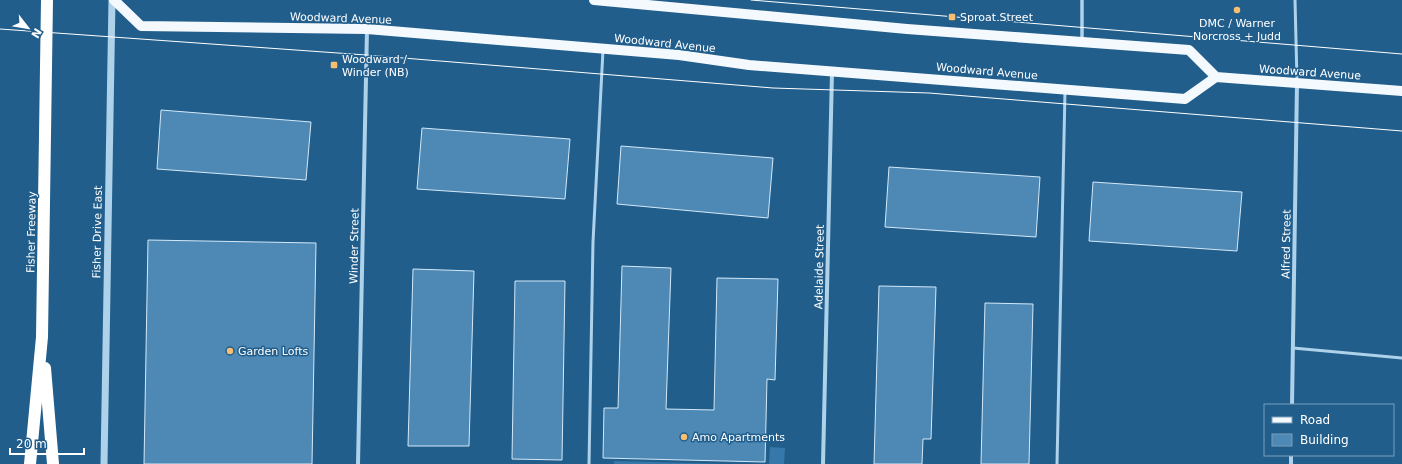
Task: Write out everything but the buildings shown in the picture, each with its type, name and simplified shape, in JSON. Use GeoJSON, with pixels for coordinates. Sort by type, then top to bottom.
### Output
{"type":"FeatureCollection","features":[{"type":"Feature","properties":{"kind":"highway","name":"Fisher Freeway"},"geometry":{"type":"LineString","coordinates":[[30,464],[42,337],[47,0]]}},
{"type":"Feature","properties":{"kind":"highway"},"geometry":{"type":"LineString","coordinates":[[42,337],[53,464]]}},
{"type":"Feature","properties":{"kind":"main road","name":"Woodward Avenue"},"geometry":{"type":"LineString","coordinates":[[113,0],[141,26],[367,29],[679,55],[749,65],[1185,99],[1216,77],[1402,91]]}},
{"type":"Feature","properties":{"kind":"main road"},"geometry":{"type":"LineString","coordinates":[[594,0],[907,29],[1189,50],[1216,77]]}},
{"type":"Feature","properties":{"kind":"street","name":"Fisher Drive East"},"geometry":{"type":"LineString","coordinates":[[104,464],[113,0]]}},
{"type":"Feature","properties":{"kind":"street"},"geometry":{"type":"LineString","coordinates":[[1082,0],[1082,42]]}},
{"type":"Feature","properties":{"kind":"street","name":"Winder Street"},"geometry":{"type":"LineString","coordinates":[[358,464],[367,29]]}},
{"type":"Feature","properties":{"kind":"street","name":"Adelaide Street"},"geometry":{"type":"LineString","coordinates":[[824,464],[832,71]]}},
{"type":"Feature","properties":{"kind":"street","name":"Alfred Street"},"geometry":{"type":"LineString","coordinates":[[1292,404],[1297,83]]}},
{"type":"Feature","properties":{"kind":"lane"},"geometry":{"type":"LineString","coordinates":[[1295,0],[1297,83]]}},
{"type":"Feature","properties":{"kind":"lane"},"geometry":{"type":"LineString","coordinates":[[589,464],[593,242],[603,49]]}},
{"type":"Feature","properties":{"kind":"lane"},"geometry":{"type":"LineString","coordinates":[[1057,464],[1066,89]]}},
{"type":"Feature","properties":{"kind":"lane"},"geometry":{"type":"LineString","coordinates":[[1293,348],[1402,358]]}},
{"type":"Feature","properties":{"kind":"shaded area"},"geometry":{"type":"Polygon","coordinates":[[[770,447],[785,448],[784,464],[769,464],[770,447]]]}},
{"type":"Feature","properties":{"kind":"shaded area"},"geometry":{"type":"Polygon","coordinates":[[[614,461],[724,464],[614,464],[614,461]]]}},
{"type":"Feature","properties":{"kind":"tram line"},"geometry":{"type":"LineString","coordinates":[[751,0],[1402,54]]}},
{"type":"Feature","properties":{"kind":"tram line"},"geometry":{"type":"LineString","coordinates":[[0,29],[366,55],[773,88],[929,93],[1402,131]]}},
{"type":"Feature","properties":{"kind":"place","name":"DMC / Warner Norcross + Judd"},"geometry":{"type":"Point","coordinates":[1237,10]}},
{"type":"Feature","properties":{"kind":"place","name":"Sproat Street"},"geometry":{"type":"Point","coordinates":[952,17]}},
{"type":"Feature","properties":{"kind":"place","name":"Woodward / Winder (NB)"},"geometry":{"type":"Point","coordinates":[334,65]}},
{"type":"Feature","properties":{"kind":"place","name":"Garden Lofts"},"geometry":{"type":"Point","coordinates":[230,351]}},
{"type":"Feature","properties":{"kind":"place","name":"Amo Apartments"},"geometry":{"type":"Point","coordinates":[684,437]}}]}
